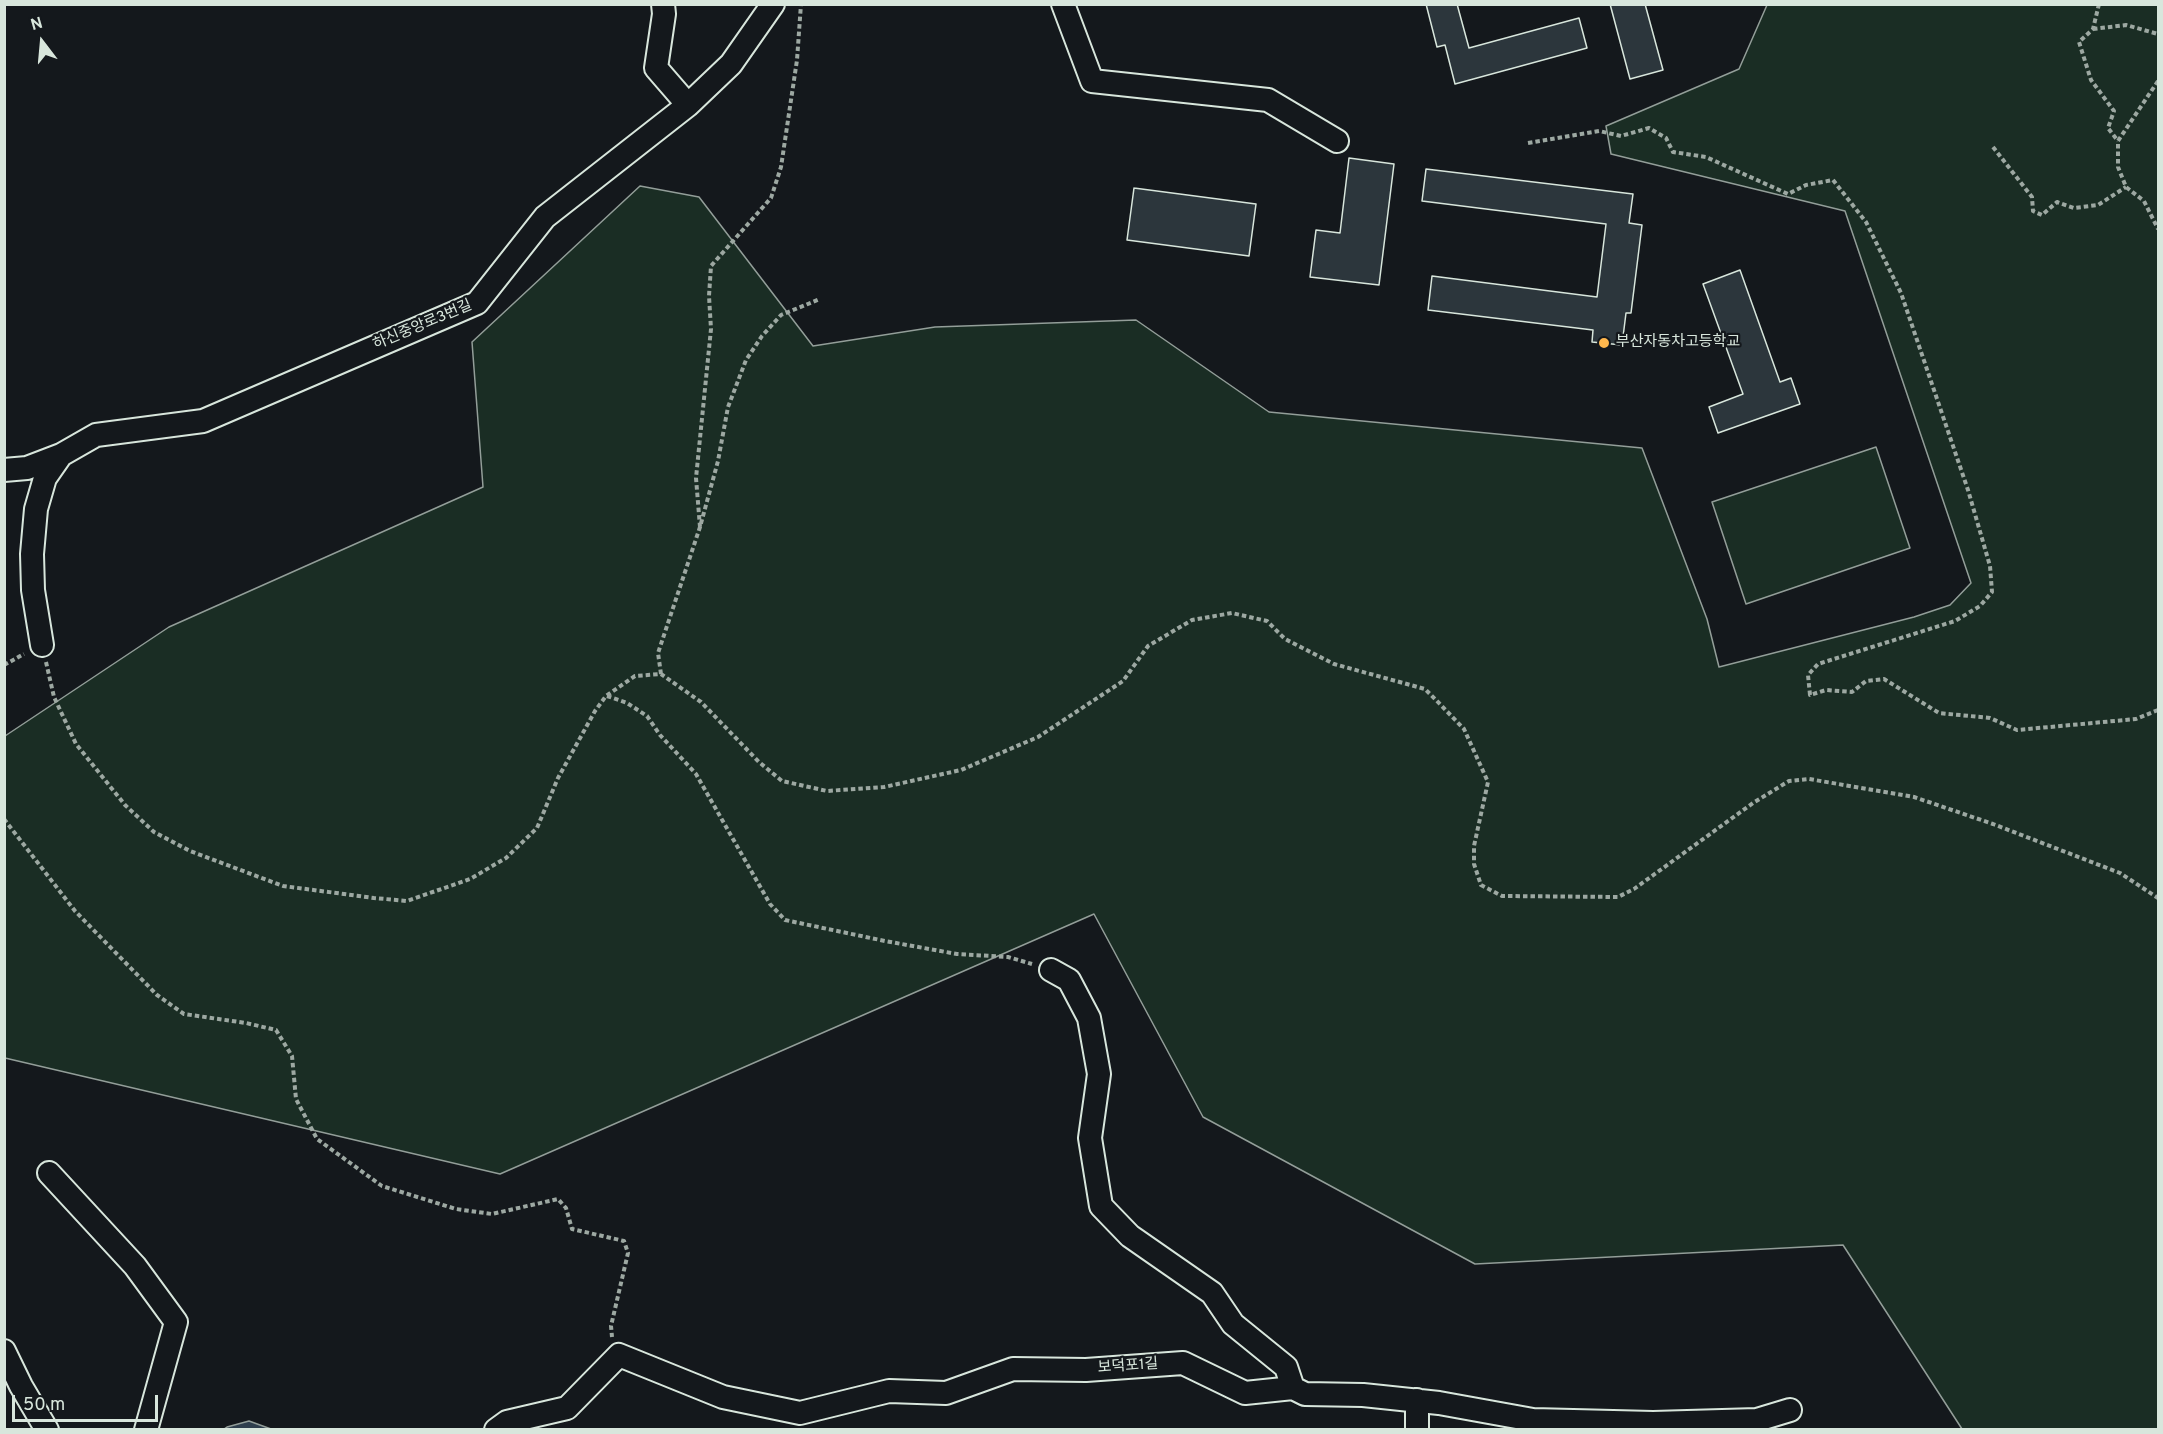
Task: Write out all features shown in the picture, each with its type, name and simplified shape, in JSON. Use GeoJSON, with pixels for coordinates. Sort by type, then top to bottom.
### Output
{"type":"FeatureCollection","features":[{"type":"Feature","properties":{"kind":"street"},"geometry":{"type":"LineString","coordinates":[[663,4],[664,14],[656,68],[688,105]]}},
{"type":"Feature","properties":{"kind":"street","name":"하신중앙로3번길"},"geometry":{"type":"LineString","coordinates":[[4,470],[27,468],[61,455],[96,435],[203,421],[477,303],[545,217],[688,105],[731,64],[773,4]]}},
{"type":"Feature","properties":{"kind":"street"},"geometry":{"type":"LineString","coordinates":[[1063,4],[1092,81],[1268,100],[1337,141]]}},
{"type":"Feature","properties":{"kind":"street"},"geometry":{"type":"LineString","coordinates":[[42,645],[33,590],[32,554],[36,509],[45,478],[61,455]]}},
{"type":"Feature","properties":{"kind":"street"},"geometry":{"type":"LineString","coordinates":[[1051,970],[1069,980],[1089,1018],[1099,1074],[1090,1138],[1101,1206],[1130,1236],[1212,1293],[1233,1324],[1286,1367],[1293,1389]]}},
{"type":"Feature","properties":{"kind":"street"},"geometry":{"type":"LineString","coordinates":[[49,1173],[135,1266],[176,1323],[146,1430]]}},
{"type":"Feature","properties":{"kind":"street"},"geometry":{"type":"LineString","coordinates":[[4,1351],[21,1386],[47,1430]]}},
{"type":"Feature","properties":{"kind":"street"},"geometry":{"type":"LineString","coordinates":[[496,1430],[507,1422],[567,1408],[620,1355]]}},
{"type":"Feature","properties":{"kind":"street","name":"보덕포1길"},"geometry":{"type":"LineString","coordinates":[[620,1355],[723,1398],[800,1413],[889,1391],[946,1393],[1013,1369],[1086,1370],[1183,1363],[1245,1393],[1293,1389],[1305,1394],[1417,1400],[1533,1420],[1653,1423],[1757,1420],[1790,1410]]}},
{"type":"Feature","properties":{"kind":"street"},"geometry":{"type":"LineString","coordinates":[[1417,1400],[1417,1430]]}},
{"type":"Feature","properties":{"kind":"path"},"geometry":{"type":"LineString","coordinates":[[700,527],[696,478],[711,328],[708,296],[711,266],[771,198],[781,167],[797,60],[801,4]]}},
{"type":"Feature","properties":{"kind":"path"},"geometry":{"type":"LineString","coordinates":[[2099,4],[2093,29],[2079,42],[2091,80],[2114,111],[2108,128],[2118,141]]}},
{"type":"Feature","properties":{"kind":"path"},"geometry":{"type":"LineString","coordinates":[[2093,29],[2126,25],[2158,34]]}},
{"type":"Feature","properties":{"kind":"path"},"geometry":{"type":"LineString","coordinates":[[2158,81],[2118,141],[2118,167],[2126,188],[2144,201],[2158,229]]}},
{"type":"Feature","properties":{"kind":"path"},"geometry":{"type":"LineString","coordinates":[[1528,143],[1599,131],[1621,136],[1649,128],[1666,138],[1673,152],[1706,157],[1788,194],[1806,184],[1833,180],[1866,222],[1901,293],[1968,490],[1990,566],[1992,592],[1980,606],[1954,621],[1818,664],[1808,675],[1810,695],[1826,690],[1852,692],[1866,681],[1884,679],[1939,713],[1990,718],[2017,730],[2136,718],[2158,710]]}},
{"type":"Feature","properties":{"kind":"path"},"geometry":{"type":"LineString","coordinates":[[1993,147],[2032,197],[2033,211],[2042,215],[2057,202],[2074,208],[2098,204],[2126,188]]}},
{"type":"Feature","properties":{"kind":"path"},"geometry":{"type":"LineString","coordinates":[[661,674],[658,653],[700,527],[718,461],[728,407],[746,360],[762,336],[781,315],[820,299]]}},
{"type":"Feature","properties":{"kind":"path"},"geometry":{"type":"LineString","coordinates":[[42,645],[54,697],[76,744],[125,805],[154,832],[190,851],[284,886],[407,901],[471,879],[506,858],[537,828],[558,778],[595,711],[606,696],[635,676],[661,674],[701,702],[759,762],[782,781],[827,791],[884,787],[961,770],[1038,736],[1123,681],[1148,646],[1192,620],[1232,613],[1267,621],[1285,639],[1334,664],[1425,689],[1464,729],[1488,782],[1474,846],[1474,864],[1481,885],[1502,896],[1618,897],[1634,889],[1771,792],[1789,781],[1809,779],[1914,797],[1993,824],[2120,873],[2158,898]]}},
{"type":"Feature","properties":{"kind":"path"},"geometry":{"type":"LineString","coordinates":[[606,696],[627,703],[647,716],[660,735],[696,774],[770,904],[785,920],[957,954],[1008,957],[1051,970]]}},
{"type":"Feature","properties":{"kind":"path"},"geometry":{"type":"LineString","coordinates":[[4,819],[75,911],[157,995],[184,1014],[276,1030],[292,1056],[296,1100],[317,1139],[382,1186],[456,1209],[492,1214],[558,1199],[566,1208],[572,1229],[624,1241],[628,1253],[611,1326],[612,1341],[620,1355]]}},
{"type":"Feature","properties":{"kind":"green space"},"geometry":{"type":"Polygon","coordinates":[[[1767,5],[2158,5],[2158,1429],[1962,1429],[1843,1245],[1475,1264],[1203,1117],[1094,914],[500,1174],[5,1058],[5,736],[169,627],[483,487],[472,342],[640,186],[699,197],[813,346],[935,327],[1136,320],[1269,412],[1642,448],[1707,619],[1719,667],[1914,617],[1950,605],[1971,583],[1845,211],[1611,154],[1606,126],[1739,69],[1767,5]]]}},
{"type":"Feature","properties":{"kind":"green space"},"geometry":{"type":"Polygon","coordinates":[[[1876,447],[1910,548],[1746,604],[1712,502],[1876,447]]]}},
{"type":"Feature","properties":{"kind":"water"},"geometry":{"type":"Polygon","coordinates":[[[249,1421],[271,1429],[224,1429],[227,1427],[249,1421]]]}},
{"type":"Feature","properties":{"kind":"building"},"geometry":{"type":"Polygon","coordinates":[[[1426,4],[1457,4],[1469,48],[1579,18],[1587,48],[1455,84],[1445,45],[1437,47],[1426,4]]]}},
{"type":"Feature","properties":{"kind":"building"},"geometry":{"type":"Polygon","coordinates":[[[1610,4],[1645,4],[1663,70],[1630,79],[1610,4]]]}},
{"type":"Feature","properties":{"kind":"building"},"geometry":{"type":"Polygon","coordinates":[[[1349,158],[1394,164],[1379,285],[1310,277],[1316,230],[1340,233],[1349,158]]]}},
{"type":"Feature","properties":{"kind":"building"},"geometry":{"type":"Polygon","coordinates":[[[1426,169],[1633,194],[1629,223],[1642,225],[1631,313],[1626,313],[1622,345],[1592,342],[1593,330],[1428,310],[1432,276],[1597,297],[1606,224],[1422,201],[1426,169]]]}},
{"type":"Feature","properties":{"kind":"building"},"geometry":{"type":"Polygon","coordinates":[[[1134,188],[1256,204],[1249,256],[1127,240],[1134,188]]]}},
{"type":"Feature","properties":{"kind":"building"},"geometry":{"type":"Polygon","coordinates":[[[1740,270],[1780,382],[1791,378],[1800,404],[1718,433],[1709,407],[1743,394],[1703,284],[1740,270]]]}},
{"type":"Feature","properties":{"kind":"place","name":"부산자동차고등학교"},"geometry":{"type":"Point","coordinates":[1604,343]}}]}
